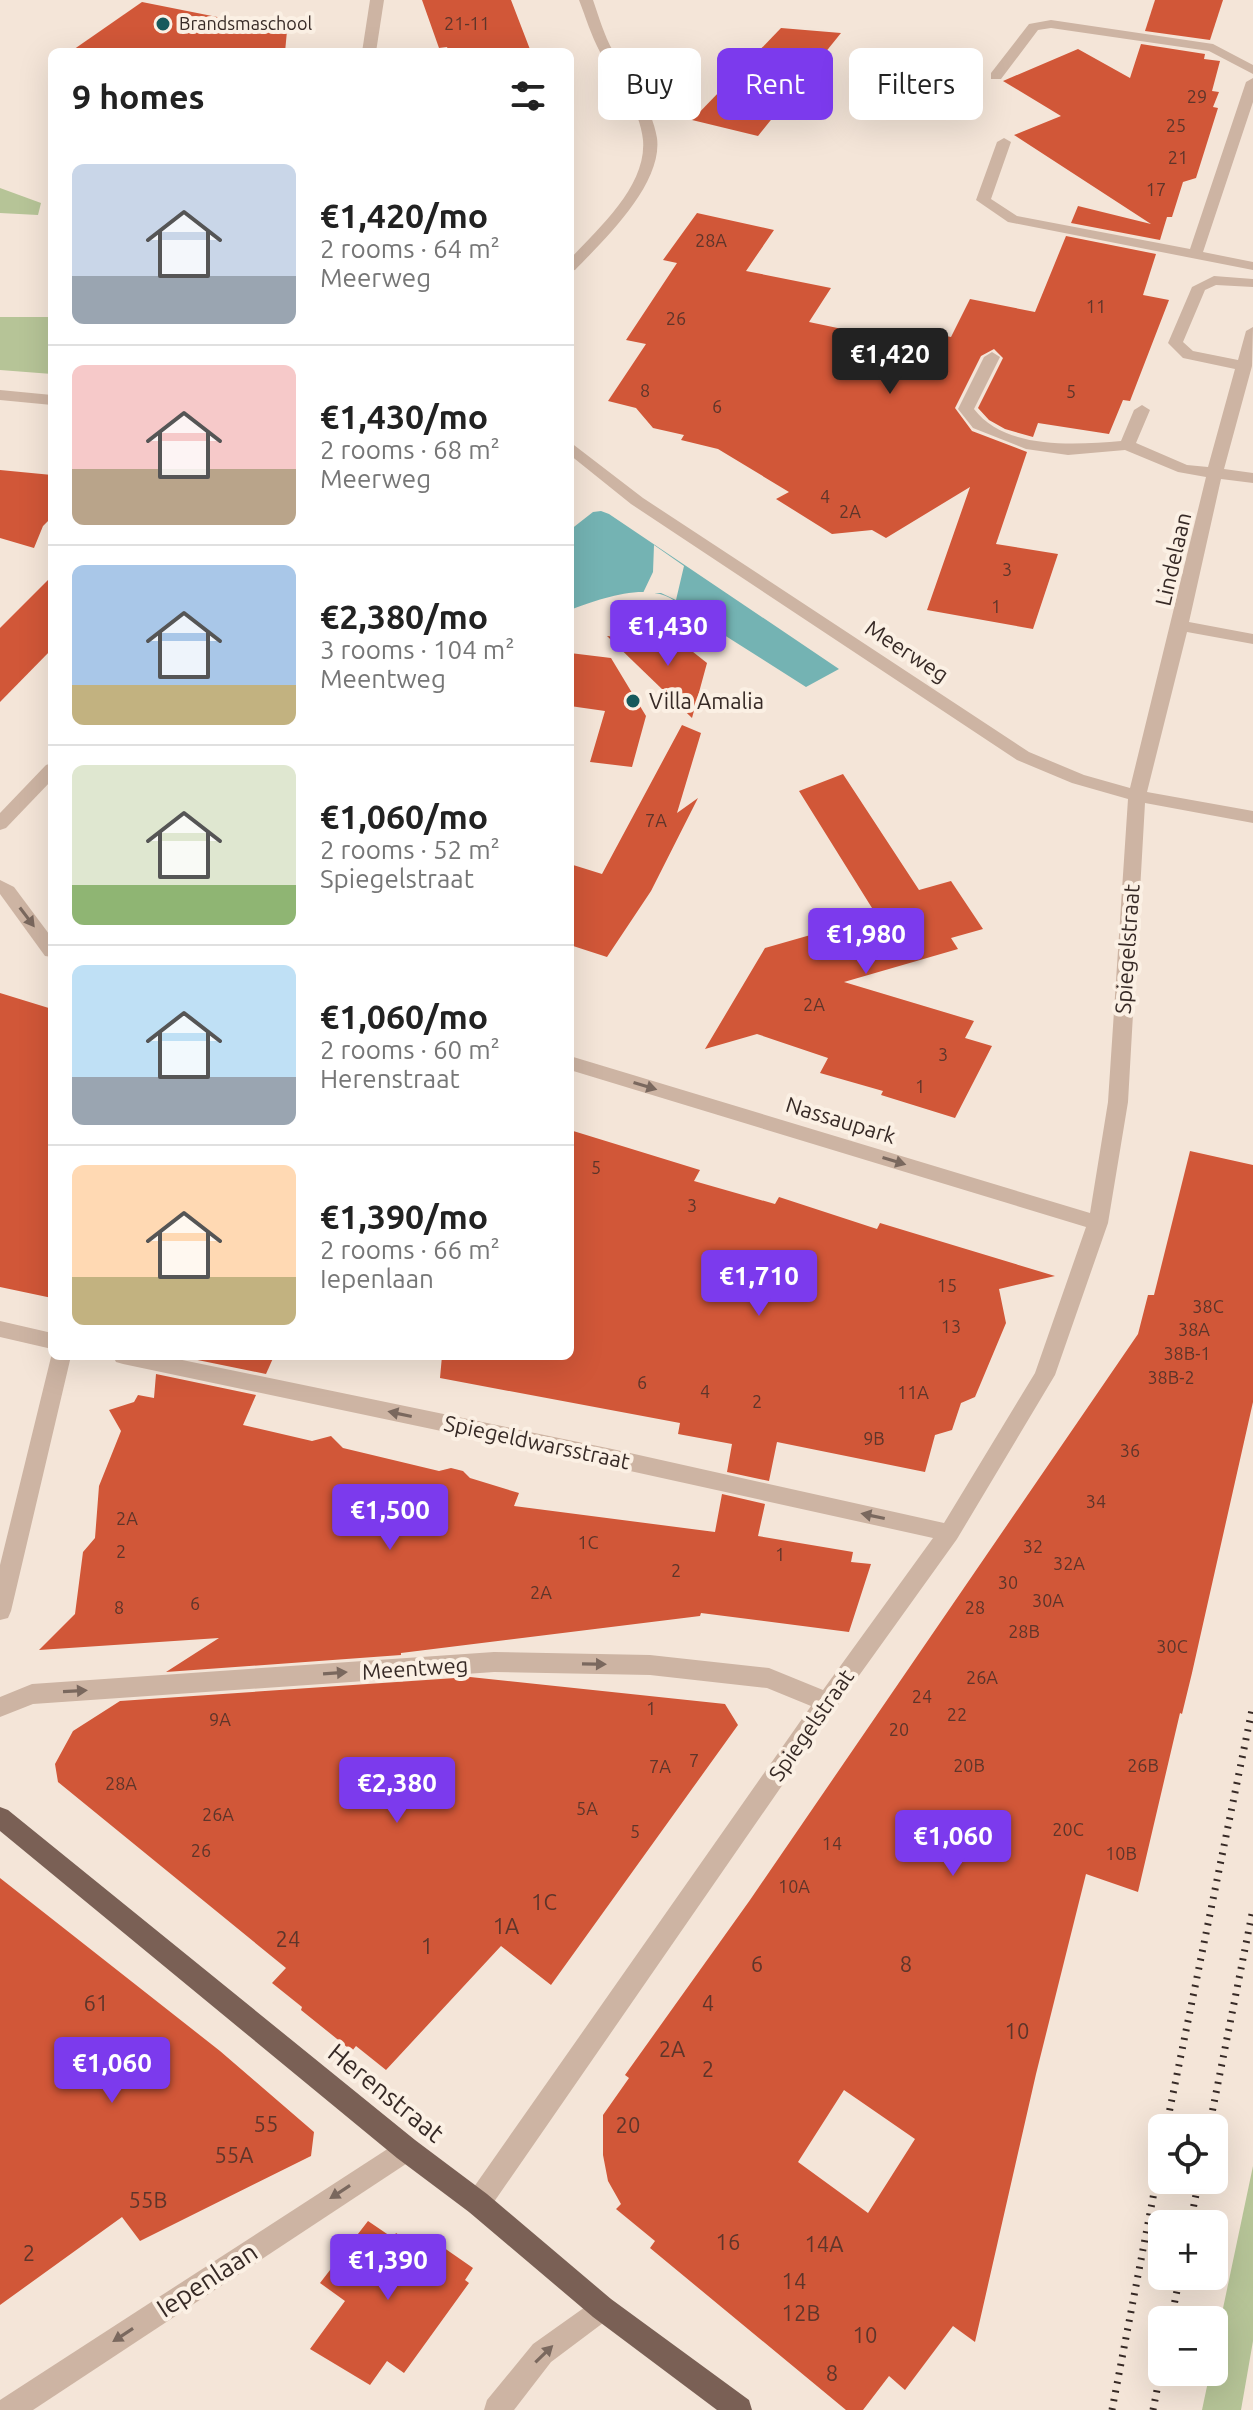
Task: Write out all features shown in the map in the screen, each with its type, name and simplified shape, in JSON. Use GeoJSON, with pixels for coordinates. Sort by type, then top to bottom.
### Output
{"type":"FeatureCollection","features":[{"type":"Feature","properties":{"kind":"main road","name":"Herenstraat"},"geometry":{"type":"LineString","coordinates":[[0,1817],[406,2149],[478,2203],[602,2308],[739,2410]]}},
{"type":"Feature","properties":{"kind":"street"},"geometry":{"type":"LineString","coordinates":[[370,48],[377,0]]}},
{"type":"Feature","properties":{"kind":"street"},"geometry":{"type":"LineString","coordinates":[[574,263],[614,220],[641,178],[651,142],[640,110],[601,40],[586,0]]}},
{"type":"Feature","properties":{"kind":"street"},"geometry":{"type":"LineString","coordinates":[[996,76],[1034,27],[1051,24],[1213,48],[1253,70]]}},
{"type":"Feature","properties":{"kind":"street"},"geometry":{"type":"LineString","coordinates":[[1195,255],[1253,82]]}},
{"type":"Feature","properties":{"kind":"street"},"geometry":{"type":"LineString","coordinates":[[1004,142],[983,200],[1013,219],[1253,266]]}},
{"type":"Feature","properties":{"kind":"street"},"geometry":{"type":"LineString","coordinates":[[1244,366],[1188,355],[1175,343],[1199,287],[1214,280],[1253,283]]}},
{"type":"Feature","properties":{"kind":"street","name":"Lindelaan"},"geometry":{"type":"LineString","coordinates":[[1137,796],[1215,472],[1253,331]]}},
{"type":"Feature","properties":{"kind":"street"},"geometry":{"type":"LineString","coordinates":[[992,357],[966,409],[978,425],[1032,446],[1068,450],[1127,445],[1184,469],[1253,478]]}},
{"type":"Feature","properties":{"kind":"street"},"geometry":{"type":"LineString","coordinates":[[0,395],[48,400]]}},
{"type":"Feature","properties":{"kind":"street"},"geometry":{"type":"LineString","coordinates":[[1127,445],[1142,410]]}},
{"type":"Feature","properties":{"kind":"street","name":"Meerweg"},"geometry":{"type":"LineString","coordinates":[[574,450],[637,501],[1023,756],[1055,773],[1137,796],[1253,817]]}},
{"type":"Feature","properties":{"kind":"street"},"geometry":{"type":"LineString","coordinates":[[1180,626],[1253,639]]}},
{"type":"Feature","properties":{"kind":"street"},"geometry":{"type":"LineString","coordinates":[[0,824],[48,773]]}},
{"type":"Feature","properties":{"kind":"street","name":"Spiegelstraat"},"geometry":{"type":"LineString","coordinates":[[478,2203],[827,1702],[949,1533],[1045,1375],[1098,1223],[1118,1102],[1137,796]]}},
{"type":"Feature","properties":{"kind":"street"},"geometry":{"type":"LineString","coordinates":[[0,886],[8,891],[48,946]]}},
{"type":"Feature","properties":{"kind":"street","name":"Nassaupark"},"geometry":{"type":"LineString","coordinates":[[574,1064],[1098,1223]]}},
{"type":"Feature","properties":{"kind":"street"},"geometry":{"type":"LineString","coordinates":[[0,1329],[48,1340]]}},
{"type":"Feature","properties":{"kind":"street"},"geometry":{"type":"LineString","coordinates":[[0,1611],[60,1360]]}},
{"type":"Feature","properties":{"kind":"street","name":"Spiegeldwarsstraat"},"geometry":{"type":"LineString","coordinates":[[142,1360],[612,1458],[949,1533]]}},
{"type":"Feature","properties":{"kind":"street","name":"Meentweg"},"geometry":{"type":"LineString","coordinates":[[0,1707],[32,1694],[494,1662],[650,1665],[769,1678],[827,1702]]}},
{"type":"Feature","properties":{"kind":"street","name":"Iepenlaan"},"geometry":{"type":"LineString","coordinates":[[9,2410],[406,2149]]}},
{"type":"Feature","properties":{"kind":"street"},"geometry":{"type":"LineString","coordinates":[[497,2410],[542,2353],[602,2308]]}},
{"type":"Feature","properties":{"kind":"green space"},"geometry":{"type":"Polygon","coordinates":[[[0,188],[41,203],[38,215],[0,213],[0,188]]]}},
{"type":"Feature","properties":{"kind":"green space"},"geometry":{"type":"Polygon","coordinates":[[[0,317],[48,317],[48,374],[0,370],[0,317]]]}},
{"type":"Feature","properties":{"kind":"green space"},"geometry":{"type":"Polygon","coordinates":[[[1253,2166],[1253,2341],[1241,2410],[1202,2410],[1207,2386],[1228,2386],[1228,2306],[1223,2306],[1253,2166]]]}},
{"type":"Feature","properties":{"kind":"water"},"geometry":{"type":"Polygon","coordinates":[[[593,512],[609,514],[839,669],[806,687],[672,599],[659,594],[630,593],[574,609],[574,527],[593,512]]]}},
{"type":"Feature","properties":{"kind":"pier"},"geometry":{"type":"Polygon","coordinates":[[[654,545],[684,566],[676,600],[661,593],[643,593],[653,572],[654,545]]]}},
{"type":"Feature","properties":{"kind":"building"},"geometry":{"type":"Polygon","coordinates":[[[422,0],[511,0],[529,48],[447,47],[439,48],[422,0]]]}},
{"type":"Feature","properties":{"kind":"building"},"geometry":{"type":"Polygon","coordinates":[[[1155,0],[1223,0],[1210,40],[1145,31],[1155,0]]]}},
{"type":"Feature","properties":{"kind":"building"},"geometry":{"type":"Polygon","coordinates":[[[142,2],[287,31],[285,48],[76,48],[142,2]]]}},
{"type":"Feature","properties":{"kind":"building"},"geometry":{"type":"Polygon","coordinates":[[[781,28],[841,33],[829,48],[762,48],[781,28]]]}},
{"type":"Feature","properties":{"kind":"building"},"geometry":{"type":"Polygon","coordinates":[[[1141,44],[1205,54],[1204,59],[1220,61],[1212,91],[1219,92],[1213,107],[1218,108],[1196,178],[1183,182],[1172,217],[1167,217],[1160,240],[1071,223],[1078,206],[1151,224],[1014,135],[1061,116],[1003,81],[1078,49],[1130,78],[1141,44]]]}},
{"type":"Feature","properties":{"kind":"building"},"geometry":{"type":"Polygon","coordinates":[[[717,94],[717,120],[771,120],[758,136],[692,120],[701,120],[701,111],[717,94]]]}},
{"type":"Feature","properties":{"kind":"building"},"geometry":{"type":"Polygon","coordinates":[[[697,213],[774,230],[746,271],[831,288],[809,322],[909,343],[915,330],[951,337],[970,299],[1035,312],[1066,236],[1156,254],[1143,295],[1169,300],[1130,401],[1123,400],[1109,434],[1038,423],[1033,437],[1005,429],[989,420],[978,408],[1003,358],[994,349],[981,356],[955,408],[972,431],[1027,452],[996,544],[1058,554],[1033,629],[927,610],[970,487],[886,538],[872,530],[832,534],[776,499],[789,492],[718,449],[681,440],[684,435],[653,428],[636,408],[608,401],[646,344],[626,340],[677,263],[663,260],[697,213]]]}},
{"type":"Feature","properties":{"kind":"building"},"geometry":{"type":"Polygon","coordinates":[[[0,470],[48,475],[48,521],[34,548],[0,538],[0,470]]]}},
{"type":"Feature","properties":{"kind":"building"},"geometry":{"type":"Polygon","coordinates":[[[48,580],[48,653],[0,702],[0,628],[48,580]]]}},
{"type":"Feature","properties":{"kind":"building"},"geometry":{"type":"Polygon","coordinates":[[[607,636],[683,644],[707,663],[692,718],[607,636]]]}},
{"type":"Feature","properties":{"kind":"building"},"geometry":{"type":"Polygon","coordinates":[[[574,653],[611,658],[646,716],[632,767],[590,762],[605,711],[574,707],[574,653]]]}},
{"type":"Feature","properties":{"kind":"building"},"geometry":{"type":"Polygon","coordinates":[[[682,725],[701,733],[677,813],[698,798],[651,891],[607,957],[574,946],[574,865],[602,874],[682,725]]]}},
{"type":"Feature","properties":{"kind":"building"},"geometry":{"type":"Polygon","coordinates":[[[843,774],[919,890],[951,881],[983,929],[951,938],[958,949],[844,982],[974,1021],[965,1038],[992,1046],[955,1118],[881,1095],[883,1091],[820,1073],[828,1058],[757,1034],[705,1049],[765,948],[877,916],[799,791],[843,774]]]}},
{"type":"Feature","properties":{"kind":"building"},"geometry":{"type":"Polygon","coordinates":[[[0,993],[48,1008],[48,1297],[0,1287],[0,993]]]}},
{"type":"Feature","properties":{"kind":"building"},"geometry":{"type":"Polygon","coordinates":[[[574,1131],[700,1170],[694,1181],[775,1204],[779,1197],[877,1229],[880,1223],[1055,1276],[999,1289],[1006,1323],[975,1397],[961,1403],[952,1430],[935,1435],[925,1472],[777,1442],[769,1481],[727,1472],[732,1444],[678,1434],[680,1423],[440,1378],[442,1360],[574,1360],[574,1131]]]}},
{"type":"Feature","properties":{"kind":"building"},"geometry":{"type":"Polygon","coordinates":[[[1190,1151],[1253,1165],[1253,1402],[1192,1673],[1138,1892],[1086,1874],[1036,2074],[975,2342],[953,2326],[905,2390],[889,2376],[863,2410],[846,2410],[650,2248],[655,2241],[616,2209],[621,2204],[608,2181],[603,2155],[603,2115],[629,2078],[625,2075],[750,1900],[1138,1334],[1148,1295],[1154,1295],[1190,1151]],[[844,2090],[798,2162],[868,2213],[915,2139],[844,2090]]]}},
{"type":"Feature","properties":{"kind":"building"},"geometry":{"type":"Polygon","coordinates":[[[198,1360],[272,1360],[266,1374],[198,1360]]]}},
{"type":"Feature","properties":{"kind":"building"},"geometry":{"type":"Polygon","coordinates":[[[156,1374],[256,1395],[243,1425],[312,1441],[331,1436],[343,1448],[439,1471],[451,1468],[463,1471],[470,1478],[519,1493],[514,1506],[715,1532],[722,1494],[765,1504],[758,1536],[853,1552],[851,1562],[871,1564],[849,1632],[701,1613],[700,1616],[401,1655],[166,1672],[219,1638],[39,1650],[75,1614],[83,1552],[95,1538],[99,1486],[121,1431],[109,1410],[134,1402],[138,1395],[154,1398],[156,1374]]]}},
{"type":"Feature","properties":{"kind":"building"},"geometry":{"type":"Polygon","coordinates":[[[470,1677],[725,1704],[738,1725],[551,1985],[501,1946],[386,2070],[356,2046],[352,2051],[301,2010],[302,2007],[272,1983],[286,1968],[58,1782],[55,1764],[73,1731],[120,1701],[470,1677]]]}},
{"type":"Feature","properties":{"kind":"building"},"geometry":{"type":"Polygon","coordinates":[[[0,1878],[220,2051],[314,2132],[311,2156],[140,2241],[122,2217],[0,2305],[0,1878]]]}},
{"type":"Feature","properties":{"kind":"building"},"geometry":{"type":"Polygon","coordinates":[[[368,2221],[393,2238],[396,2233],[428,2255],[437,2243],[473,2268],[465,2280],[469,2283],[404,2373],[387,2361],[370,2385],[310,2349],[345,2301],[320,2283],[368,2221]]]}},
{"type":"Feature","properties":{"kind":"railway"},"geometry":{"type":"LineString","coordinates":[[1169,2114],[1253,1705]]}},
{"type":"Feature","properties":{"kind":"railway"},"geometry":{"type":"LineString","coordinates":[[1212,2114],[1253,1909]]}},
{"type":"Feature","properties":{"kind":"railway"},"geometry":{"type":"LineString","coordinates":[[1112,2410],[1154,2194]]}},
{"type":"Feature","properties":{"kind":"railway"},"geometry":{"type":"LineString","coordinates":[[1193,2210],[1196,2194]]}},
{"type":"Feature","properties":{"kind":"railway"},"geometry":{"type":"LineString","coordinates":[[1174,2306],[1177,2290]]}},
{"type":"Feature","properties":{"kind":"railway"},"geometry":{"type":"LineString","coordinates":[[1153,2410],[1158,2386]]}},
{"type":"Feature","properties":{"kind":"place","name":"Brandsmaschool"},"geometry":{"type":"Point","coordinates":[163,24]}},
{"type":"Feature","properties":{"kind":"place","name":"Villa Amalia"},"geometry":{"type":"Point","coordinates":[633,701]}}]}
